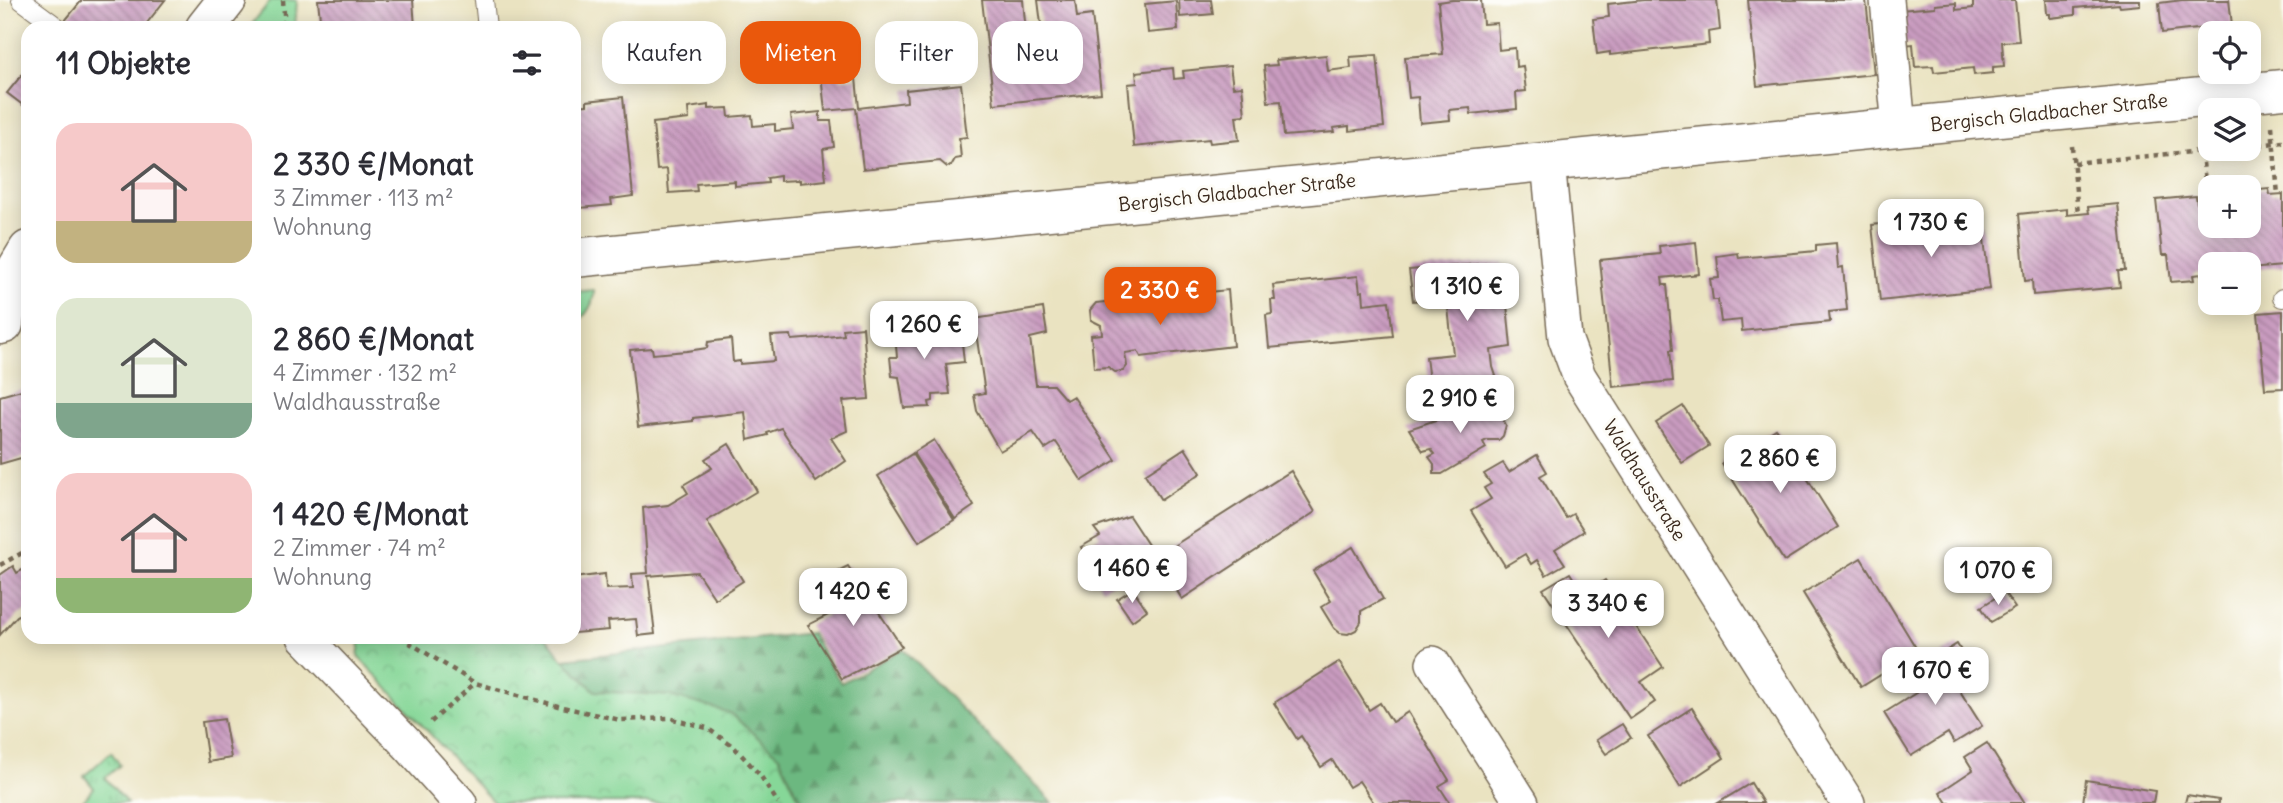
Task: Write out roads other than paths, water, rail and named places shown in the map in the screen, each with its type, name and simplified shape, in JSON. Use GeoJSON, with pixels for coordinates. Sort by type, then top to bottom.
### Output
{"type":"FeatureCollection","features":[{"type":"Feature","properties":{"kind":"main road"},"geometry":{"type":"LineString","coordinates":[[210,21],[227,0]]}},
{"type":"Feature","properties":{"kind":"main road","name":"Bergisch Gladbacher Straße"},"geometry":{"type":"LineString","coordinates":[[581,257],[1899,127],[2277,104]]}},
{"type":"Feature","properties":{"kind":"main road"},"geometry":{"type":"LineString","coordinates":[[11,323],[10,280],[21,262]]}},
{"type":"Feature","properties":{"kind":"street"},"geometry":{"type":"LineString","coordinates":[[1887,0],[1899,127]]}},
{"type":"Feature","properties":{"kind":"street","name":"Waldhausstraße"},"geometry":{"type":"LineString","coordinates":[[1548,162],[1565,338],[1579,376],[1848,803]]}},
{"type":"Feature","properties":{"kind":"street"},"geometry":{"type":"LineString","coordinates":[[311,644],[460,803]]}},
{"type":"Feature","properties":{"kind":"street"},"geometry":{"type":"LineString","coordinates":[[1433,663],[1522,803]]}},
{"type":"Feature","properties":{"kind":"lane"},"geometry":{"type":"LineString","coordinates":[[21,0],[50,21]]}},
{"type":"Feature","properties":{"kind":"lane"},"geometry":{"type":"LineString","coordinates":[[484,0],[486,21]]}}]}
